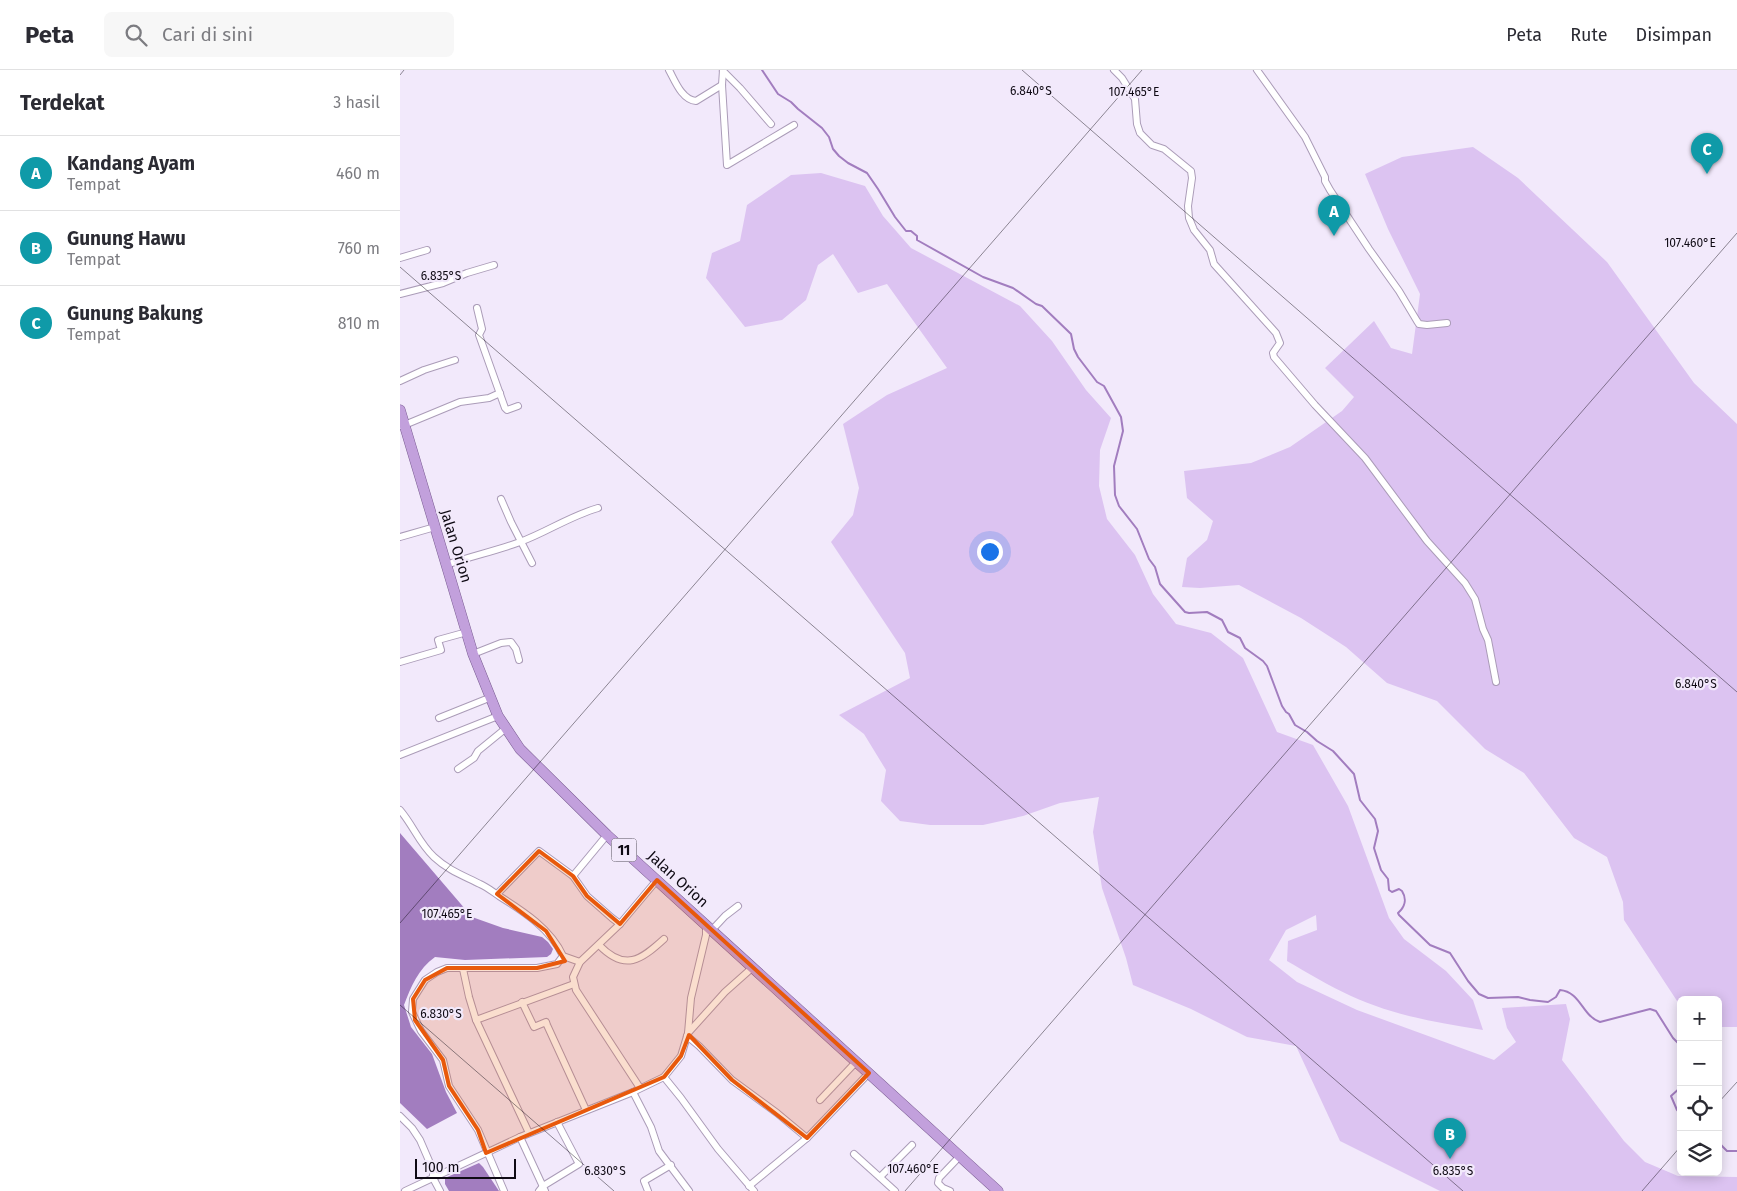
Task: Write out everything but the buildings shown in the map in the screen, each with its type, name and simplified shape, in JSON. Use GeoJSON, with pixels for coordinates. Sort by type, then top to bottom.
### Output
{"type":"FeatureCollection","features":[{"type":"Feature","properties":{"kind":"highway","name":"Jalan Orion"},"geometry":{"type":"LineString","coordinates":[[400,410],[402,426],[473,654],[489,698],[498,716],[520,749],[607,835],[998,1191]]}},
{"type":"Feature","properties":{"kind":"street"},"geometry":{"type":"LineString","coordinates":[[669,70],[688,100],[696,101],[722,86]]}},
{"type":"Feature","properties":{"kind":"street"},"geometry":{"type":"LineString","coordinates":[[1114,70],[1122,78],[1134,99],[1140,133],[1152,145],[1164,149],[1191,171],[1192,178],[1188,212],[1194,230],[1210,251],[1214,264],[1276,333],[1280,343],[1273,353],[1274,357],[1315,405],[1365,458],[1427,541],[1465,583],[1475,600],[1488,640],[1496,682]]}},
{"type":"Feature","properties":{"kind":"street"},"geometry":{"type":"LineString","coordinates":[[1257,70],[1304,137],[1325,177],[1327,186],[1399,291],[1419,324],[1427,325],[1447,322]]}},
{"type":"Feature","properties":{"kind":"street"},"geometry":{"type":"LineString","coordinates":[[723,71],[722,86],[728,165],[794,125]]}},
{"type":"Feature","properties":{"kind":"street"},"geometry":{"type":"LineString","coordinates":[[723,71],[771,124]]}},
{"type":"Feature","properties":{"kind":"street"},"geometry":{"type":"LineString","coordinates":[[400,258],[427,250]]}},
{"type":"Feature","properties":{"kind":"street"},"geometry":{"type":"LineString","coordinates":[[400,294],[444,283],[467,273],[494,265]]}},
{"type":"Feature","properties":{"kind":"street"},"geometry":{"type":"LineString","coordinates":[[477,308],[482,329],[479,335],[507,410],[518,406]]}},
{"type":"Feature","properties":{"kind":"street"},"geometry":{"type":"LineString","coordinates":[[400,382],[424,370],[456,360]]}},
{"type":"Feature","properties":{"kind":"street"},"geometry":{"type":"LineString","coordinates":[[402,426],[460,402],[489,398],[500,393]]}},
{"type":"Feature","properties":{"kind":"street"},"geometry":{"type":"LineString","coordinates":[[501,499],[532,562]]}},
{"type":"Feature","properties":{"kind":"street"},"geometry":{"type":"LineString","coordinates":[[446,566],[473,555],[521,542],[579,514],[598,508]]}},
{"type":"Feature","properties":{"kind":"street"},"geometry":{"type":"LineString","coordinates":[[400,537],[434,527]]}},
{"type":"Feature","properties":{"kind":"street"},"geometry":{"type":"LineString","coordinates":[[400,662],[441,650],[438,640],[467,632]]}},
{"type":"Feature","properties":{"kind":"street"},"geometry":{"type":"LineString","coordinates":[[473,654],[501,643],[511,642],[516,649],[519,660]]}},
{"type":"Feature","properties":{"kind":"street"},"geometry":{"type":"LineString","coordinates":[[439,718],[489,698]]}},
{"type":"Feature","properties":{"kind":"street"},"geometry":{"type":"LineString","coordinates":[[400,755],[498,716]]}},
{"type":"Feature","properties":{"kind":"street"},"geometry":{"type":"LineString","coordinates":[[458,768],[474,758],[478,751],[506,729]]}},
{"type":"Feature","properties":{"kind":"street"},"geometry":{"type":"LineString","coordinates":[[400,810],[420,841],[434,857],[456,874],[480,884],[520,909],[546,931],[563,956],[580,962]]}},
{"type":"Feature","properties":{"kind":"street"},"geometry":{"type":"LineString","coordinates":[[573,876],[607,835]]}},
{"type":"Feature","properties":{"kind":"street"},"geometry":{"type":"LineString","coordinates":[[497,894],[539,851],[573,876],[587,896],[620,924]]}},
{"type":"Feature","properties":{"kind":"street"},"geometry":{"type":"LineString","coordinates":[[640,1088],[585,1004],[574,984],[573,977],[580,962],[620,924],[657,880]]}},
{"type":"Feature","properties":{"kind":"street"},"geometry":{"type":"LineString","coordinates":[[405,1191],[529,1133],[633,1092],[664,1077],[681,1056],[687,1035],[691,998],[709,928],[738,906]]}},
{"type":"Feature","properties":{"kind":"street"},"geometry":{"type":"LineString","coordinates":[[599,945],[606,952],[625,962],[633,961],[648,954],[664,939]]}},
{"type":"Feature","properties":{"kind":"street"},"geometry":{"type":"LineString","coordinates":[[504,1191],[486,1153],[478,1130],[449,1086],[443,1060],[420,1031],[412,1012],[413,999],[425,980],[447,968],[537,968],[557,964],[563,956]]}},
{"type":"Feature","properties":{"kind":"street"},"geometry":{"type":"LineString","coordinates":[[687,1035],[725,992],[752,968]]}},
{"type":"Feature","properties":{"kind":"street"},"geometry":{"type":"LineString","coordinates":[[463,969],[476,1020],[529,1133]]}},
{"type":"Feature","properties":{"kind":"street"},"geometry":{"type":"LineString","coordinates":[[476,1020],[574,984]]}},
{"type":"Feature","properties":{"kind":"street"},"geometry":{"type":"LineString","coordinates":[[522,1002],[534,1027],[546,1022],[548,1024],[586,1110]]}},
{"type":"Feature","properties":{"kind":"street"},"geometry":{"type":"LineString","coordinates":[[687,1035],[732,1080],[807,1138]]}},
{"type":"Feature","properties":{"kind":"street"},"geometry":{"type":"LineString","coordinates":[[820,1100],[856,1062]]}},
{"type":"Feature","properties":{"kind":"street"},"geometry":{"type":"LineString","coordinates":[[664,1077],[750,1189],[807,1138],[869,1074]]}},
{"type":"Feature","properties":{"kind":"street"},"geometry":{"type":"LineString","coordinates":[[633,1092],[652,1127],[659,1151],[689,1191]]}},
{"type":"Feature","properties":{"kind":"street"},"geometry":{"type":"LineString","coordinates":[[400,1116],[412,1128],[420,1140],[432,1170],[433,1178],[440,1191]]}},
{"type":"Feature","properties":{"kind":"street"},"geometry":{"type":"LineString","coordinates":[[520,1137],[542,1189],[579,1164],[557,1122]]}},
{"type":"Feature","properties":{"kind":"street"},"geometry":{"type":"LineString","coordinates":[[880,1177],[912,1145]]}},
{"type":"Feature","properties":{"kind":"street"},"geometry":{"type":"LineString","coordinates":[[854,1154],[895,1191]]}},
{"type":"Feature","properties":{"kind":"street"},"geometry":{"type":"LineString","coordinates":[[950,1191],[938,1183],[938,1178],[960,1156]]}},
{"type":"Feature","properties":{"kind":"street"},"geometry":{"type":"LineString","coordinates":[[648,1191],[644,1183],[646,1178],[671,1165]]}},
{"type":"Feature","properties":{"kind":"highlighted area"},"geometry":{"type":"Polygon","coordinates":[[[539,851],[573,876],[587,896],[620,924],[657,880],[869,1073],[807,1138],[732,1080],[689,1035],[681,1056],[664,1077],[486,1153],[478,1130],[449,1086],[443,1060],[415,1020],[413,999],[425,980],[447,968],[537,968],[565,961],[546,931],[497,894],[539,851]]]}},
{"type":"Feature","properties":{"kind":"shaded area"},"geometry":{"type":"Polygon","coordinates":[[[1473,147],[1518,178],[1607,262],[1694,383],[1737,424],[1737,1027],[1722,1027],[1722,996],[1677,996],[1677,1001],[1624,920],[1623,902],[1607,857],[1574,838],[1524,773],[1485,749],[1437,701],[1387,683],[1346,647],[1301,618],[1239,585],[1200,588],[1182,587],[1187,558],[1207,540],[1213,521],[1187,498],[1184,471],[1251,463],[1290,447],[1342,411],[1354,397],[1325,368],[1374,321],[1391,348],[1412,354],[1420,294],[1388,229],[1365,174],[1402,157],[1473,147]]]}},
{"type":"Feature","properties":{"kind":"shaded area"},"geometry":{"type":"Polygon","coordinates":[[[821,173],[865,186],[883,216],[911,248],[1020,306],[1052,341],[1086,390],[1111,418],[1100,450],[1099,486],[1107,519],[1135,555],[1153,594],[1176,624],[1211,633],[1243,658],[1277,732],[1313,745],[1348,806],[1389,918],[1404,939],[1446,971],[1473,1000],[1483,1030],[1432,1021],[1367,1003],[1287,961],[1288,941],[1317,930],[1316,915],[1286,930],[1269,960],[1297,982],[1357,1010],[1494,1060],[1516,1042],[1507,1028],[1502,1008],[1566,1004],[1570,1019],[1562,1060],[1624,1141],[1645,1162],[1677,1176],[1737,1177],[1737,1191],[1440,1191],[1340,1141],[1296,1046],[1247,1037],[1191,1009],[1133,985],[1126,958],[1102,888],[1093,832],[1099,797],[1060,803],[1023,816],[983,825],[930,825],[900,821],[881,801],[886,770],[864,734],[839,715],[910,678],[905,653],[831,542],[853,515],[859,488],[843,424],[887,395],[947,368],[887,284],[858,293],[833,254],[818,265],[806,300],[782,320],[745,327],[706,278],[712,253],[740,241],[747,205],[791,175],[821,173]]]}},
{"type":"Feature","properties":{"kind":"shaded area"},"geometry":{"type":"Polygon","coordinates":[[[400,833],[472,917],[503,928],[542,937],[553,949],[547,957],[465,960],[435,957],[424,967],[412,985],[404,1005],[411,1027],[432,1054],[446,1092],[457,1113],[427,1129],[400,1103],[400,833]]]}},
{"type":"Feature","properties":{"kind":"shaded area"},"geometry":{"type":"Polygon","coordinates":[[[479,1163],[499,1191],[449,1191],[445,1184],[445,1178],[479,1163]]]}},
{"type":"Feature","properties":{"kind":"waterway"},"geometry":{"type":"LineString","coordinates":[[762,70],[778,94],[791,102],[822,128],[839,156],[867,173],[906,231],[911,231],[917,236],[917,240],[983,277],[1013,288],[1042,306],[1071,334],[1078,357],[1097,382],[1104,386],[1121,417],[1123,431],[1114,466],[1115,495],[1119,506],[1137,529],[1149,559],[1155,567],[1160,584],[1185,612],[1207,612],[1222,620],[1228,632],[1240,638],[1245,648],[1267,666],[1282,706],[1295,725],[1333,751],[1354,774],[1360,800],[1375,819],[1378,831],[1374,848],[1381,870],[1388,879],[1389,890],[1392,892],[1399,889],[1404,894],[1404,903],[1398,913],[1399,915],[1430,945],[1450,953],[1479,994],[1488,998],[1518,997],[1548,1002],[1556,997],[1560,990],[1573,995],[1589,1015],[1600,1022],[1650,1009],[1656,1011],[1677,1042]]}},
{"type":"Feature","properties":{"kind":"waterway"},"geometry":{"type":"LineString","coordinates":[[1677,1091],[1671,1096],[1677,1110]]}},
{"type":"Feature","properties":{"kind":"waterway"},"geometry":{"type":"LineString","coordinates":[[1722,1146],[1727,1151],[1737,1151]]}},
{"type":"Feature","properties":{"kind":"place","name":"Gunung Bakung"},"geometry":{"type":"Point","coordinates":[1707,174]}},
{"type":"Feature","properties":{"kind":"place","name":"Kandang Ayam"},"geometry":{"type":"Point","coordinates":[1334,236]}},
{"type":"Feature","properties":{"kind":"place","name":"Gunung Hawu"},"geometry":{"type":"Point","coordinates":[1450,1159]}}]}
